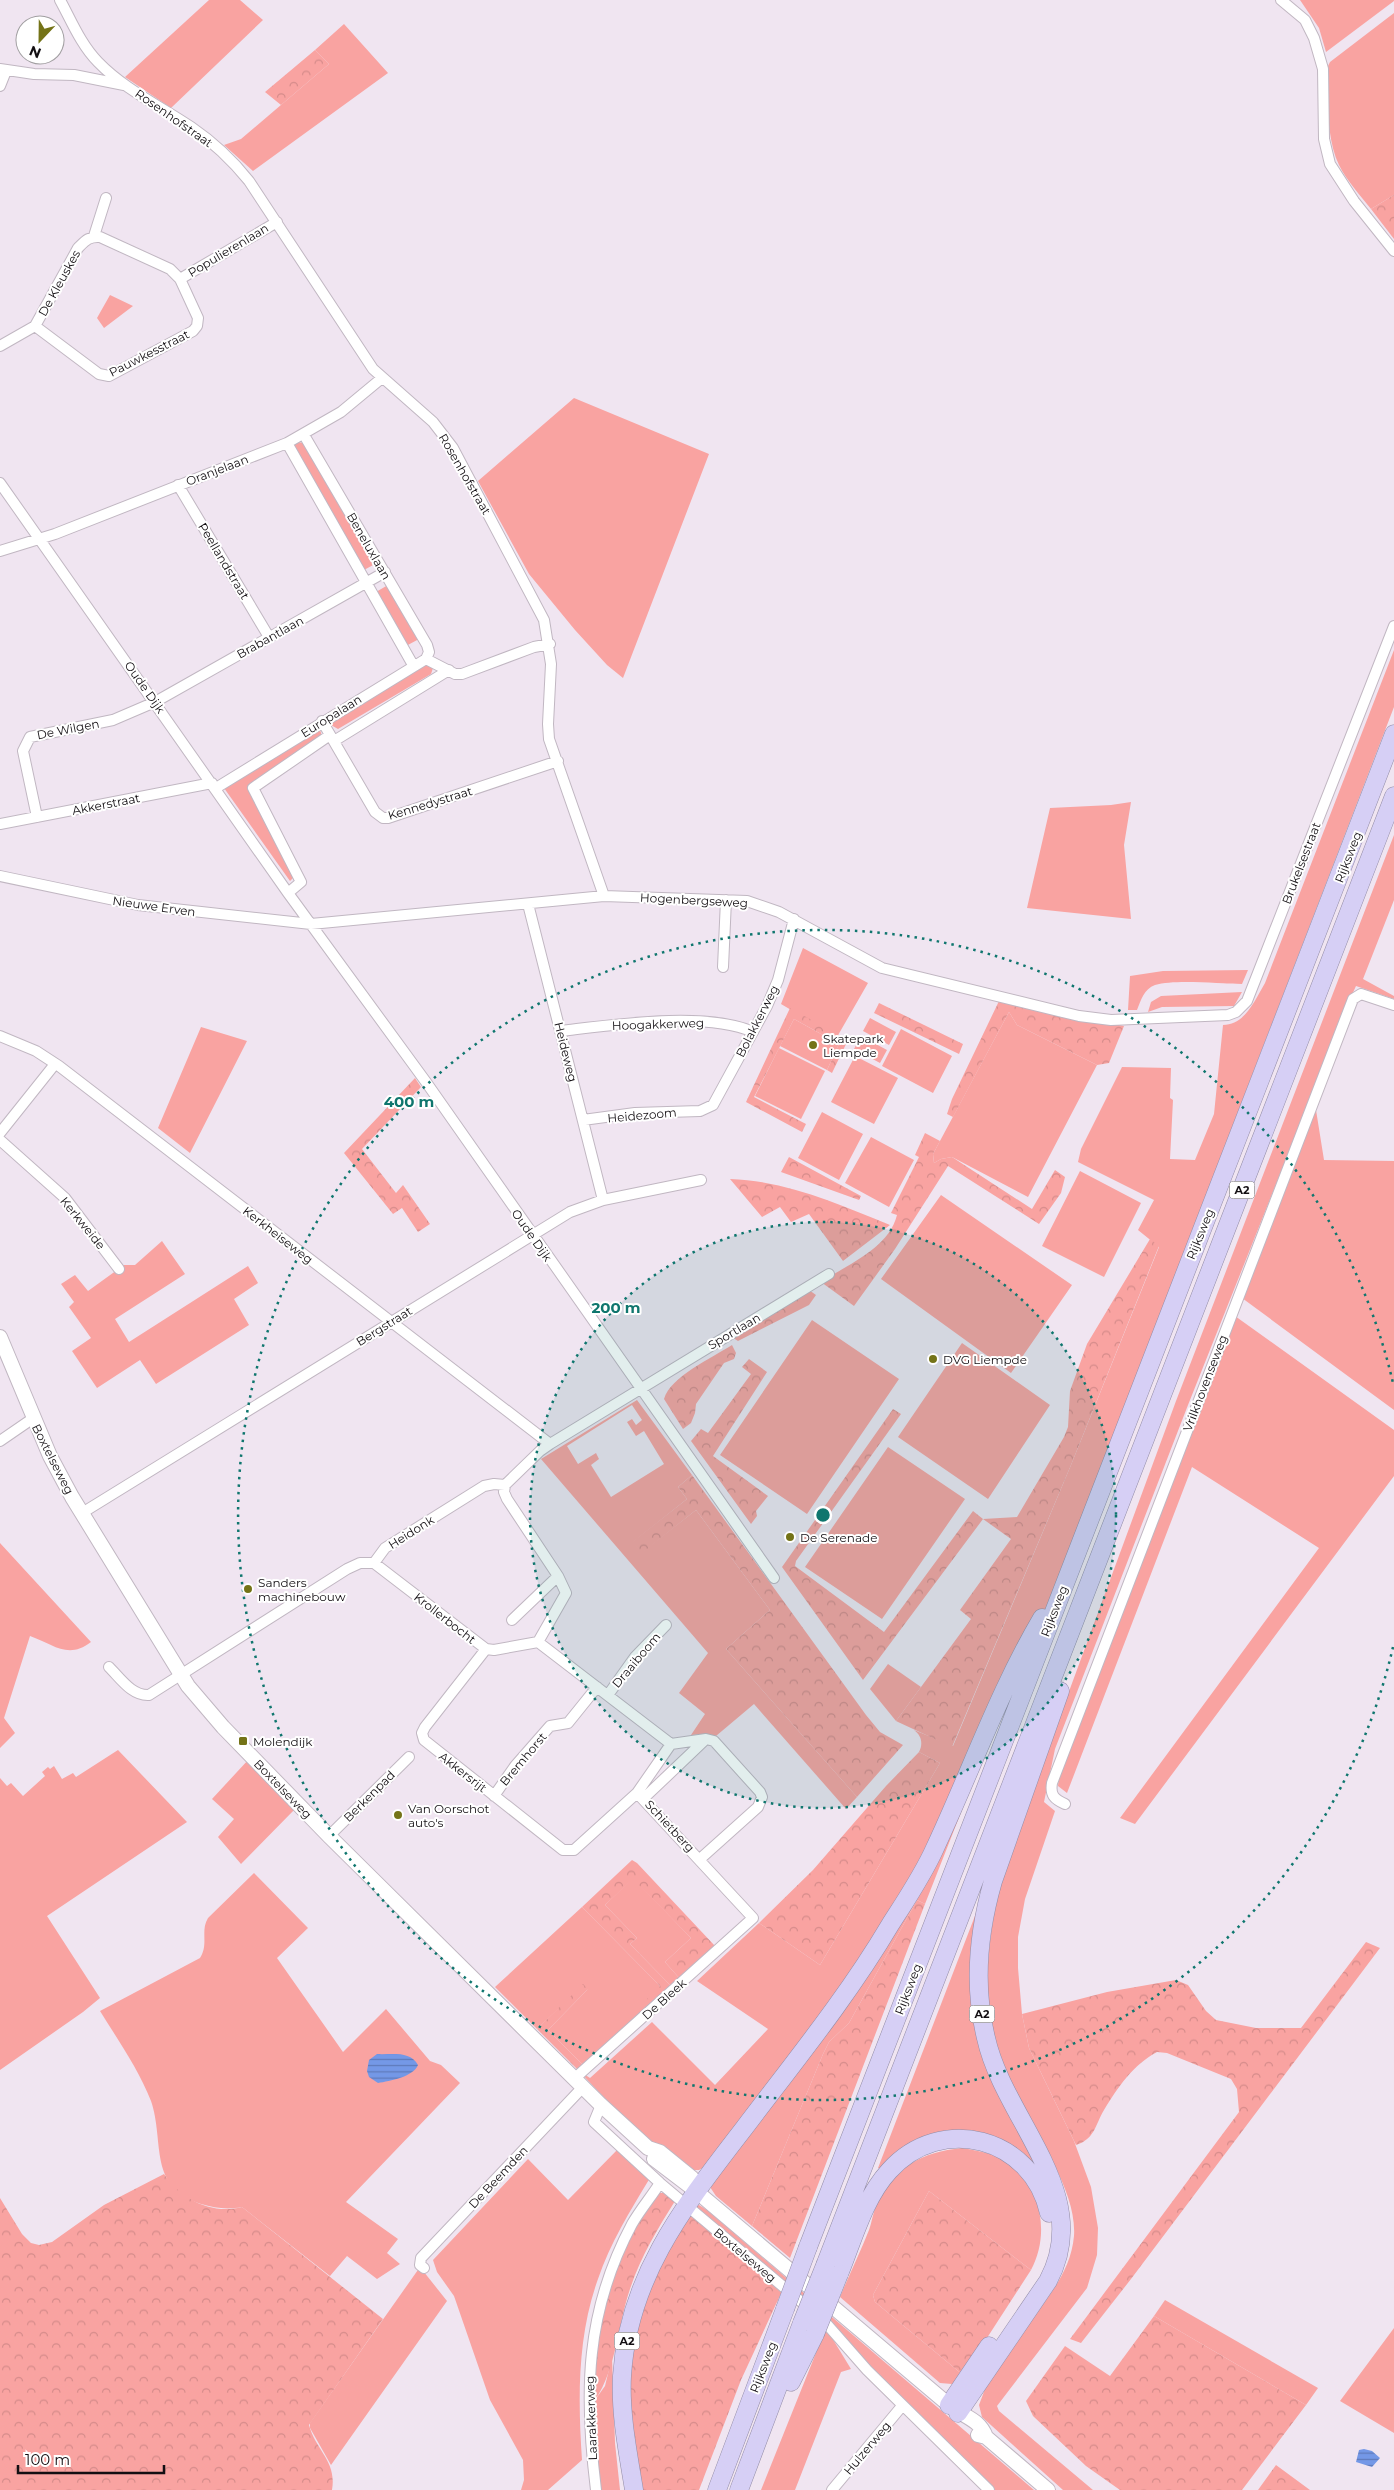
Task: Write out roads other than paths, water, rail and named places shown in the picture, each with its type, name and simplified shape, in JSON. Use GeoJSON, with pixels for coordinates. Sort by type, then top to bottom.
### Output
{"type":"FeatureCollection","features":[{"type":"Feature","properties":{"kind":"highway","name":"Rijksweg"},"geometry":{"type":"LineString","coordinates":[[717,2490],[808,2247],[1394,734]]}},
{"type":"Feature","properties":{"kind":"highway","name":"Rijksweg"},"geometry":{"type":"LineString","coordinates":[[739,2490],[749,2462],[809,2329],[833,2268],[1089,1585],[1394,796]]}},
{"type":"Feature","properties":{"kind":"highway","name":"A2"},"geometry":{"type":"LineString","coordinates":[[634,2490],[623,2403],[622,2377],[625,2347],[644,2278],[664,2238],[691,2198],[830,2015],[888,1929],[934,1851],[1020,1655],[1067,1577]]}},
{"type":"Feature","properties":{"kind":"highway","name":"A2"},"geometry":{"type":"LineString","coordinates":[[954,2409],[1048,2281],[1061,2244],[1062,2220],[1056,2192],[1042,2160],[1008,2098],[986,2038],[980,2001],[978,1958],[985,1909],[993,1881],[1067,1672],[1089,1585]]}},
{"type":"Feature","properties":{"kind":"highway","name":"A2"},"geometry":{"type":"LineString","coordinates":[[833,2268],[870,2198],[888,2172],[910,2152],[936,2141],[970,2139],[1004,2150],[1029,2170],[1043,2193],[1049,2213],[1050,2239],[1046,2261],[954,2409]]}},
{"type":"Feature","properties":{"kind":"street","name":"Rosenhofstraat"},"geometry":{"type":"LineString","coordinates":[[60,0],[85,45],[97,62],[128,86],[193,128],[219,150],[250,181],[382,378],[444,434],[544,620],[550,644],[551,664],[549,739],[604,896]]}},
{"type":"Feature","properties":{"kind":"street"},"geometry":{"type":"LineString","coordinates":[[1281,0],[1305,20],[1314,38],[1323,69],[1324,139],[1330,164],[1354,201],[1394,251]]}},
{"type":"Feature","properties":{"kind":"street"},"geometry":{"type":"LineString","coordinates":[[88,77],[97,62]]}},
{"type":"Feature","properties":{"kind":"street"},"geometry":{"type":"LineString","coordinates":[[0,86],[3,70],[88,77],[128,86]]}},
{"type":"Feature","properties":{"kind":"street"},"geometry":{"type":"LineString","coordinates":[[106,198],[94,236],[100,236],[170,269],[180,279]]}},
{"type":"Feature","properties":{"kind":"street","name":"Populierenlaan"},"geometry":{"type":"LineString","coordinates":[[180,279],[276,222]]}},
{"type":"Feature","properties":{"kind":"street","name":"De Kleuskes"},"geometry":{"type":"LineString","coordinates":[[0,346],[35,326],[78,248],[88,238],[94,236]]}},
{"type":"Feature","properties":{"kind":"street","name":"Pauwkesstraat"},"geometry":{"type":"LineString","coordinates":[[35,326],[99,374],[109,376],[193,331],[197,326],[198,318],[180,279]]}},
{"type":"Feature","properties":{"kind":"street","name":"Oranjelaan"},"geometry":{"type":"LineString","coordinates":[[0,551],[41,538],[287,443],[304,435],[341,412],[382,378]]}},
{"type":"Feature","properties":{"kind":"street","name":"Beneluxlaan"},"geometry":{"type":"LineString","coordinates":[[304,435],[427,645],[426,659]]}},
{"type":"Feature","properties":{"kind":"street","name":"Beneluxlaan"},"geometry":{"type":"LineString","coordinates":[[287,443],[413,665]]}},
{"type":"Feature","properties":{"kind":"street","name":"Oude Dijk"},"geometry":{"type":"LineString","coordinates":[[0,483],[41,538],[310,924],[426,1082],[639,1389],[774,1578]]}},
{"type":"Feature","properties":{"kind":"street","name":"Peellandstraat"},"geometry":{"type":"LineString","coordinates":[[178,485],[269,637]]}},
{"type":"Feature","properties":{"kind":"street","name":"Brabantlaan"},"geometry":{"type":"LineString","coordinates":[[155,702],[385,572]]}},
{"type":"Feature","properties":{"kind":"street","name":"Brukelsestraat"},"geometry":{"type":"LineString","coordinates":[[1146,1019],[1228,1015],[1236,1012],[1247,1001],[1394,626]]}},
{"type":"Feature","properties":{"kind":"street"},"geometry":{"type":"LineString","coordinates":[[426,659],[448,670],[462,674],[534,647],[550,644]]}},
{"type":"Feature","properties":{"kind":"street","name":"Europalaan"},"geometry":{"type":"LineString","coordinates":[[214,785],[426,659]]}},
{"type":"Feature","properties":{"kind":"street","name":"Europalaan"},"geometry":{"type":"LineString","coordinates":[[288,892],[300,882],[253,788],[332,738],[448,670]]}},
{"type":"Feature","properties":{"kind":"street","name":"De Wilgen"},"geometry":{"type":"LineString","coordinates":[[38,817],[23,751],[30,737],[113,720],[155,702]]}},
{"type":"Feature","properties":{"kind":"street","name":"Kennedystraat"},"geometry":{"type":"LineString","coordinates":[[322,721],[375,812],[383,818],[388,818],[558,761]]}},
{"type":"Feature","properties":{"kind":"street","name":"Akkerstraat"},"geometry":{"type":"LineString","coordinates":[[0,824],[214,785]]}},
{"type":"Feature","properties":{"kind":"street","name":"Nieuwe Erven"},"geometry":{"type":"LineString","coordinates":[[0,876],[138,905],[310,924]]}},
{"type":"Feature","properties":{"kind":"street","name":"Hogenbergseweg"},"geometry":{"type":"LineString","coordinates":[[310,924],[604,896],[747,901],[794,919],[882,968],[1079,1016],[1110,1020],[1146,1019]]}},
{"type":"Feature","properties":{"kind":"street"},"geometry":{"type":"LineString","coordinates":[[723,967],[726,900]]}},
{"type":"Feature","properties":{"kind":"street","name":"Heideweg"},"geometry":{"type":"LineString","coordinates":[[528,904],[603,1200]]}},
{"type":"Feature","properties":{"kind":"street","name":"Bolakkerweg"},"geometry":{"type":"LineString","coordinates":[[700,1111],[713,1105],[753,1032],[778,980],[794,919]]}},
{"type":"Feature","properties":{"kind":"street","name":"Vrilkhovenseweg"},"geometry":{"type":"LineString","coordinates":[[1065,1804],[1053,1797],[1051,1793],[1052,1783],[1353,999],[1361,994],[1394,1005]]}},
{"type":"Feature","properties":{"kind":"street","name":"Hoogakkerweg"},"geometry":{"type":"LineString","coordinates":[[560,1031],[631,1023],[702,1022],[728,1023],[753,1032]]}},
{"type":"Feature","properties":{"kind":"street","name":"Kerkheiseweg"},"geometry":{"type":"LineString","coordinates":[[0,1036],[36,1051],[55,1064],[550,1444]]}},
{"type":"Feature","properties":{"kind":"street"},"geometry":{"type":"LineString","coordinates":[[0,1133],[55,1064]]}},
{"type":"Feature","properties":{"kind":"street","name":"Heidezoom"},"geometry":{"type":"LineString","coordinates":[[583,1120],[635,1113],[700,1111]]}},
{"type":"Feature","properties":{"kind":"street","name":"Kerkweide"},"geometry":{"type":"LineString","coordinates":[[0,1140],[65,1198],[119,1269]]}},
{"type":"Feature","properties":{"kind":"street","name":"Bergstraat"},"geometry":{"type":"LineString","coordinates":[[82,1513],[570,1212],[603,1200],[702,1180]]}},
{"type":"Feature","properties":{"kind":"street","name":"Sportlaan"},"geometry":{"type":"LineString","coordinates":[[639,1389],[829,1274]]}},
{"type":"Feature","properties":{"kind":"street","name":"Boxtelseweg"},"geometry":{"type":"LineString","coordinates":[[0,1337],[32,1420],[82,1513],[180,1675],[223,1727],[329,1836],[601,2105],[648,2148],[651,2156],[683,2183],[691,2198],[824,2321],[866,2370],[989,2490]]}},
{"type":"Feature","properties":{"kind":"street"},"geometry":{"type":"LineString","coordinates":[[639,1389],[540,1451],[506,1485],[504,1492],[506,1499],[565,1588],[565,1599],[538,1642],[671,1744],[706,1739],[714,1742],[760,1792],[762,1797],[758,1808],[700,1859]]}},
{"type":"Feature","properties":{"kind":"street"},"geometry":{"type":"LineString","coordinates":[[0,1441],[32,1420]]}},
{"type":"Feature","properties":{"kind":"street","name":"Heidonk"},"geometry":{"type":"LineString","coordinates":[[374,1563],[385,1548],[484,1486],[494,1484],[506,1485]]}},
{"type":"Feature","properties":{"kind":"street"},"geometry":{"type":"LineString","coordinates":[[109,1667],[140,1696],[149,1696],[347,1570],[360,1564],[374,1563]]}},
{"type":"Feature","properties":{"kind":"street","name":"Krollerbocht"},"geometry":{"type":"LineString","coordinates":[[374,1563],[486,1649],[538,1642]]}},
{"type":"Feature","properties":{"kind":"street"},"geometry":{"type":"LineString","coordinates":[[512,1620],[558,1576]]}},
{"type":"Feature","properties":{"kind":"street","name":"Draaiboom"},"geometry":{"type":"LineString","coordinates":[[608,1695],[635,1657],[666,1625]]}},
{"type":"Feature","properties":{"kind":"street","name":"Akkersrijt"},"geometry":{"type":"LineString","coordinates":[[486,1649],[422,1733],[424,1740],[568,1852],[574,1850],[641,1796]]}},
{"type":"Feature","properties":{"kind":"street","name":"Bremhorst"},"geometry":{"type":"LineString","coordinates":[[494,1796],[515,1766],[550,1726],[568,1723],[597,1688]]}},
{"type":"Feature","properties":{"kind":"street"},"geometry":{"type":"LineString","coordinates":[[641,1796],[706,1739]]}},
{"type":"Feature","properties":{"kind":"street","name":"Schietberg"},"geometry":{"type":"LineString","coordinates":[[671,1744],[641,1796],[753,1918]]}},
{"type":"Feature","properties":{"kind":"street","name":"Berkenpad"},"geometry":{"type":"LineString","coordinates":[[329,1836],[409,1756]]}},
{"type":"Feature","properties":{"kind":"street","name":"De Bleek"},"geometry":{"type":"LineString","coordinates":[[579,2083],[753,1918]]}},
{"type":"Feature","properties":{"kind":"street","name":"De Beemden"},"geometry":{"type":"LineString","coordinates":[[424,2268],[420,2265],[421,2258],[579,2083]]}},
{"type":"Feature","properties":{"kind":"street","name":"Boxtelseweg"},"geometry":{"type":"LineString","coordinates":[[601,2105],[594,2122],[660,2183],[691,2198],[954,2409],[963,2422],[977,2435],[986,2437],[1048,2490]]}},
{"type":"Feature","properties":{"kind":"street","name":"Laarakkerweg"},"geometry":{"type":"LineString","coordinates":[[596,2490],[589,2438],[588,2378],[598,2309],[609,2274],[633,2222],[660,2183]]}},
{"type":"Feature","properties":{"kind":"street","name":"Hulzerweg"},"geometry":{"type":"LineString","coordinates":[[832,2490],[902,2406]]}},
{"type":"Feature","properties":{"kind":"water"},"geometry":{"type":"Polygon","coordinates":[[[377,2054],[405,2055],[415,2060],[418,2065],[411,2073],[395,2080],[378,2083],[369,2077],[367,2071],[369,2060],[377,2054]]]}},
{"type":"Feature","properties":{"kind":"water"},"geometry":{"type":"Polygon","coordinates":[[[1359,2450],[1372,2451],[1380,2458],[1372,2467],[1356,2462],[1359,2450]]]}},
{"type":"Feature","properties":{"kind":"place","name":"Skatepark Liempde"},"geometry":{"type":"Point","coordinates":[813,1045]}},
{"type":"Feature","properties":{"kind":"place","name":"DVG Liempde"},"geometry":{"type":"Point","coordinates":[933,1359]}},
{"type":"Feature","properties":{"kind":"place","name":"De Serenade"},"geometry":{"type":"Point","coordinates":[790,1537]}},
{"type":"Feature","properties":{"kind":"place","name":"Sanders machinebouw"},"geometry":{"type":"Point","coordinates":[248,1589]}},
{"type":"Feature","properties":{"kind":"place","name":"Molendijk"},"geometry":{"type":"Point","coordinates":[243,1741]}},
{"type":"Feature","properties":{"kind":"place","name":"Van Oorschot auto's"},"geometry":{"type":"Point","coordinates":[398,1815]}}]}
